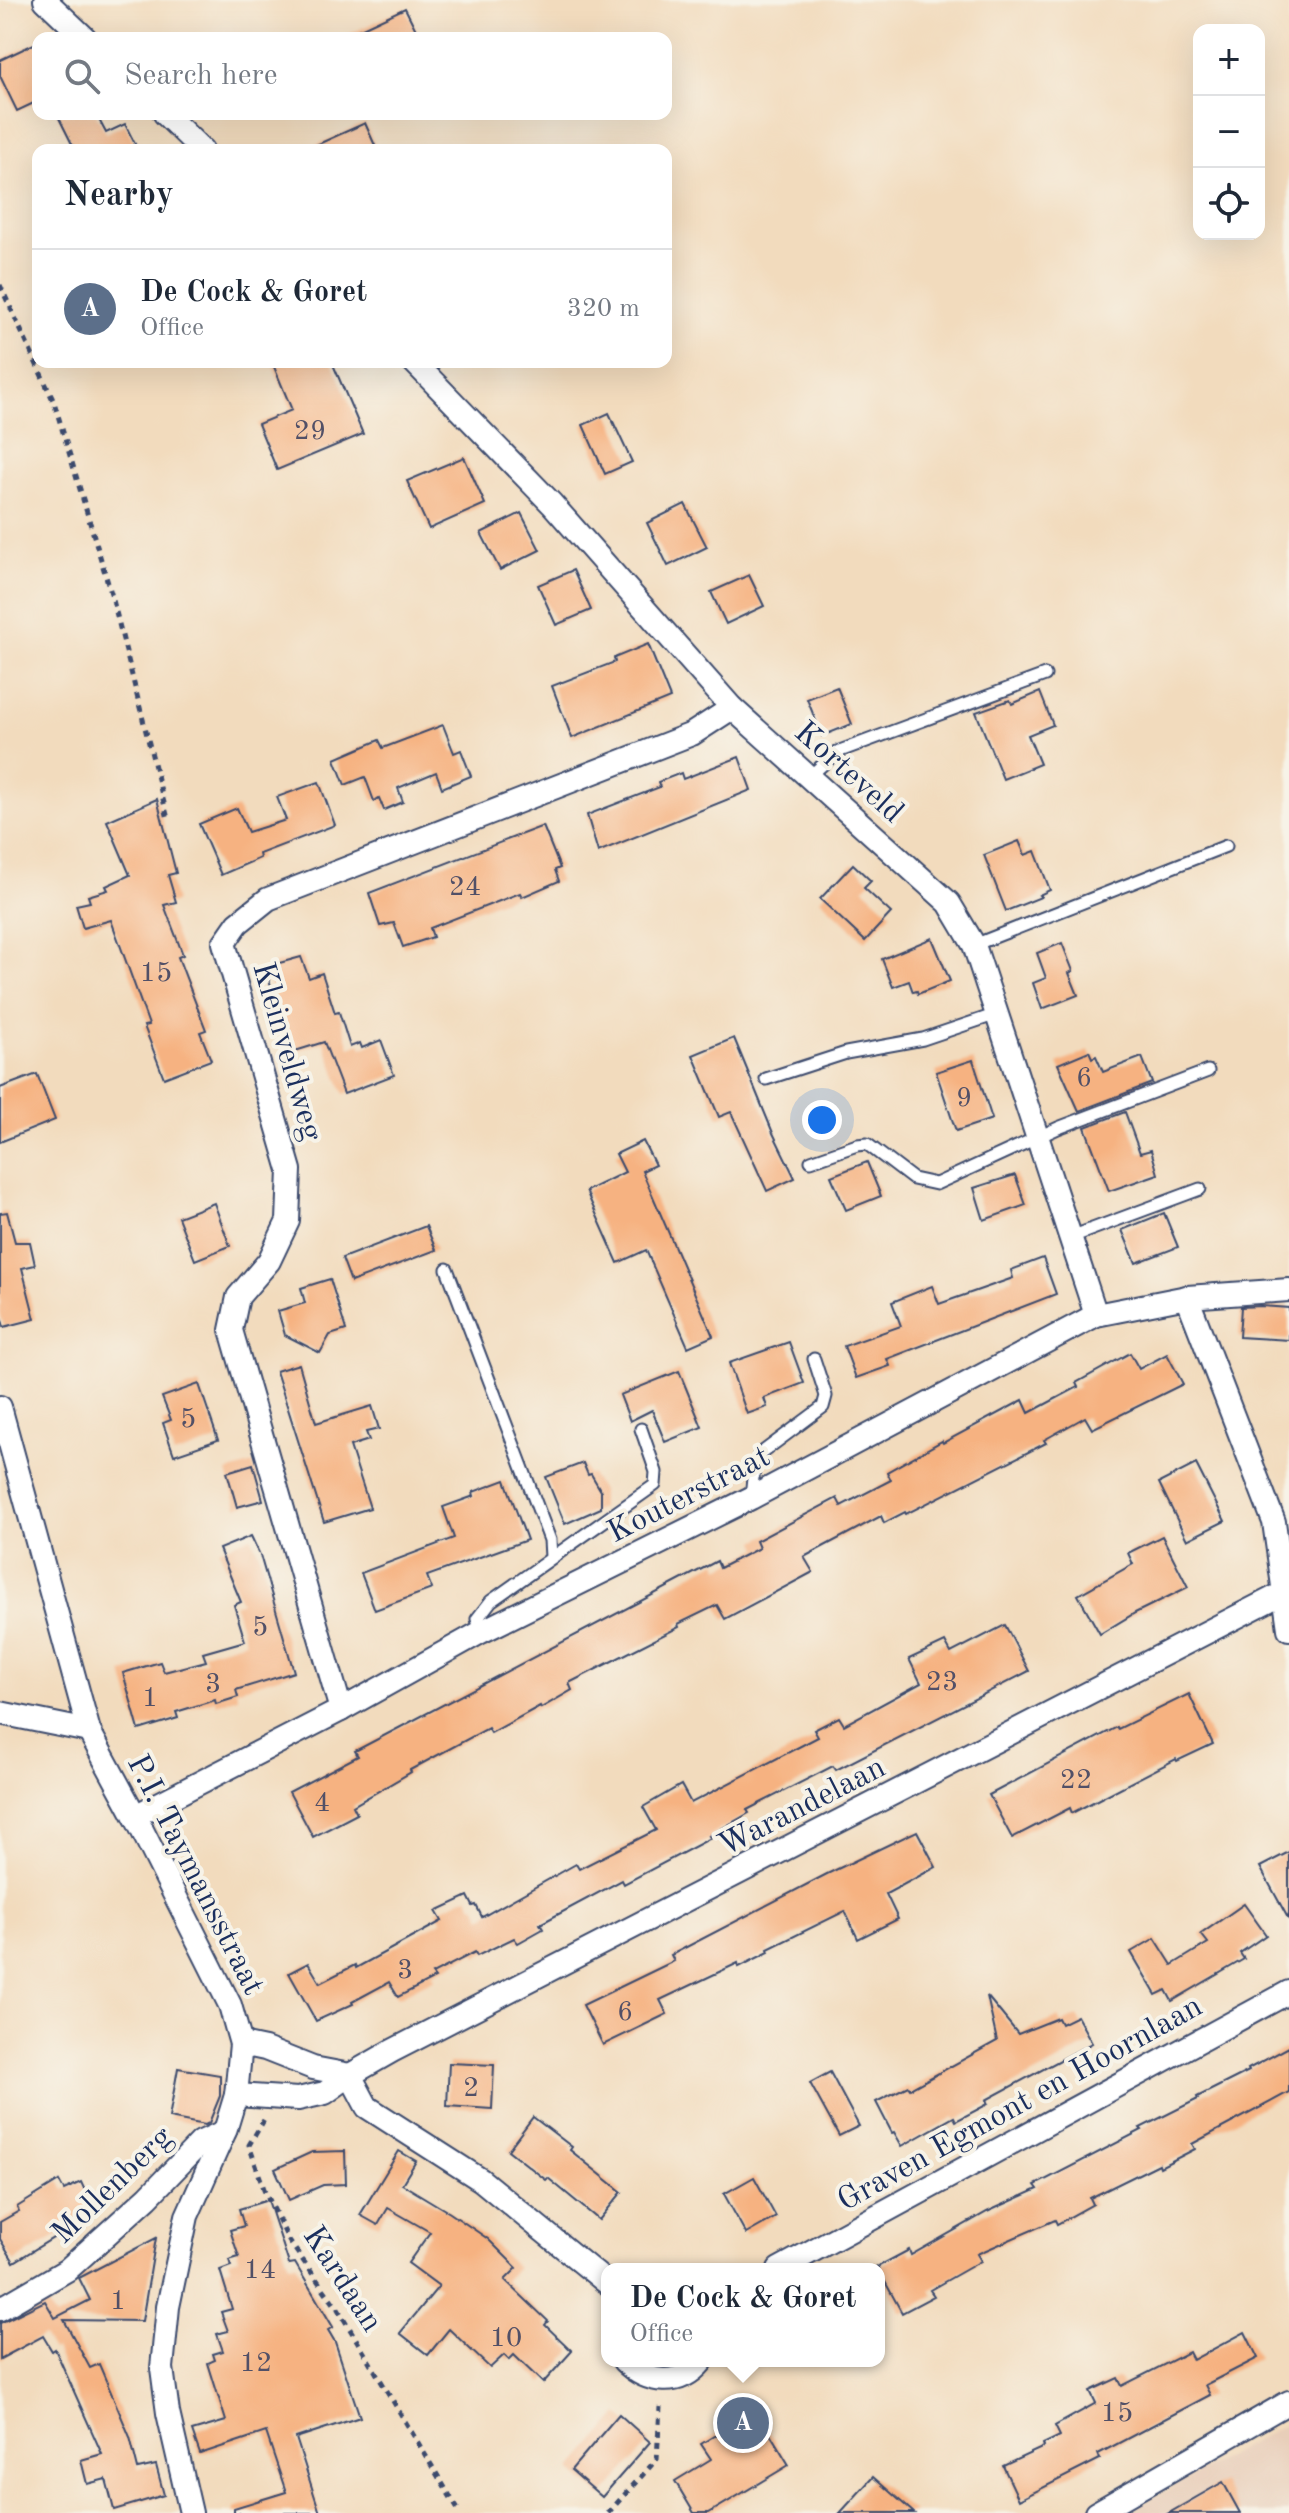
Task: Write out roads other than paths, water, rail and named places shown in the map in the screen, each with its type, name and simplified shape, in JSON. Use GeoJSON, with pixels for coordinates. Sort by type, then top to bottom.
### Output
{"type":"FeatureCollection","features":[{"type":"Feature","properties":{"kind":"street"},"geometry":{"type":"LineString","coordinates":[[45,0],[79,32]]}},
{"type":"Feature","properties":{"kind":"street"},"geometry":{"type":"LineString","coordinates":[[171,120],[196,144]]}},
{"type":"Feature","properties":{"kind":"street","name":"Korteveld"},"geometry":{"type":"LineString","coordinates":[[420,368],[552,504],[732,708],[949,903],[974,945],[1096,1315]]}},
{"type":"Feature","properties":{"kind":"street","name":"Kleinveldweg"},"geometry":{"type":"LineString","coordinates":[[341,1710],[231,1330],[238,1297],[269,1261],[288,1221],[290,1170],[224,943],[238,923],[268,899],[692,734],[732,708]]}},
{"type":"Feature","properties":{"kind":"street","name":"Kouterstraat"},"geometry":{"type":"LineString","coordinates":[[135,1816],[341,1710],[481,1632],[751,1498],[1096,1315],[1187,1297],[1289,1290]]}},
{"type":"Feature","properties":{"kind":"street"},"geometry":{"type":"LineString","coordinates":[[1187,1297],[1274,1522],[1289,1629]]}},
{"type":"Feature","properties":{"kind":"street","name":"P.I. Taymansstraat"},"geometry":{"type":"LineString","coordinates":[[0,1407],[89,1731],[230,2005],[241,2044],[236,2095],[225,2131],[187,2216],[168,2307],[162,2368],[168,2413],[191,2513]]}},
{"type":"Feature","properties":{"kind":"street","name":"Warandelaan"},"geometry":{"type":"LineString","coordinates":[[236,2095],[298,2099],[325,2093],[392,2051],[1283,1593]]}},
{"type":"Feature","properties":{"kind":"street"},"geometry":{"type":"LineString","coordinates":[[0,1713],[89,1731]]}},
{"type":"Feature","properties":{"kind":"street","name":"Graven Egmont en Hoornlaan"},"geometry":{"type":"LineString","coordinates":[[790,2263],[1289,1992]]}},
{"type":"Feature","properties":{"kind":"street"},"geometry":{"type":"LineString","coordinates":[[241,2044],[265,2049],[313,2068],[350,2075],[367,2107],[481,2180],[601,2278]]}},
{"type":"Feature","properties":{"kind":"street","name":"Mollenberg"},"geometry":{"type":"LineString","coordinates":[[0,2309],[67,2270],[136,2208],[201,2142],[225,2131]]}},
{"type":"Feature","properties":{"kind":"street"},"geometry":{"type":"LineString","coordinates":[[630,2367],[650,2379],[666,2381],[683,2377],[695,2367]]}},
{"type":"Feature","properties":{"kind":"street"},"geometry":{"type":"LineString","coordinates":[[1096,2513],[1289,2402]]}},
{"type":"Feature","properties":{"kind":"lane"},"geometry":{"type":"LineString","coordinates":[[810,776],[837,752],[1045,675]]}},
{"type":"Feature","properties":{"kind":"lane"},"geometry":{"type":"LineString","coordinates":[[974,945],[1226,846]]}},
{"type":"Feature","properties":{"kind":"lane"},"geometry":{"type":"LineString","coordinates":[[766,1079],[846,1053],[923,1039],[997,1014]]}},
{"type":"Feature","properties":{"kind":"lane"},"geometry":{"type":"LineString","coordinates":[[811,1161],[867,1144],[913,1179],[936,1184],[1038,1138],[1208,1071]]}},
{"type":"Feature","properties":{"kind":"lane"},"geometry":{"type":"LineString","coordinates":[[1071,1237],[1200,1189]]}},
{"type":"Feature","properties":{"kind":"lane"},"geometry":{"type":"LineString","coordinates":[[447,1269],[550,1540],[551,1557]]}},
{"type":"Feature","properties":{"kind":"lane"},"geometry":{"type":"LineString","coordinates":[[751,1498],[754,1468],[760,1454],[823,1407],[826,1396],[814,1359]]}},
{"type":"Feature","properties":{"kind":"lane"},"geometry":{"type":"LineString","coordinates":[[481,1632],[477,1619],[491,1601],[655,1485],[656,1472],[641,1429]]}},
{"type":"Feature","properties":{"kind":"place","name":"De Cock & Goret"},"geometry":{"type":"Point","coordinates":[743,2423]}}]}
